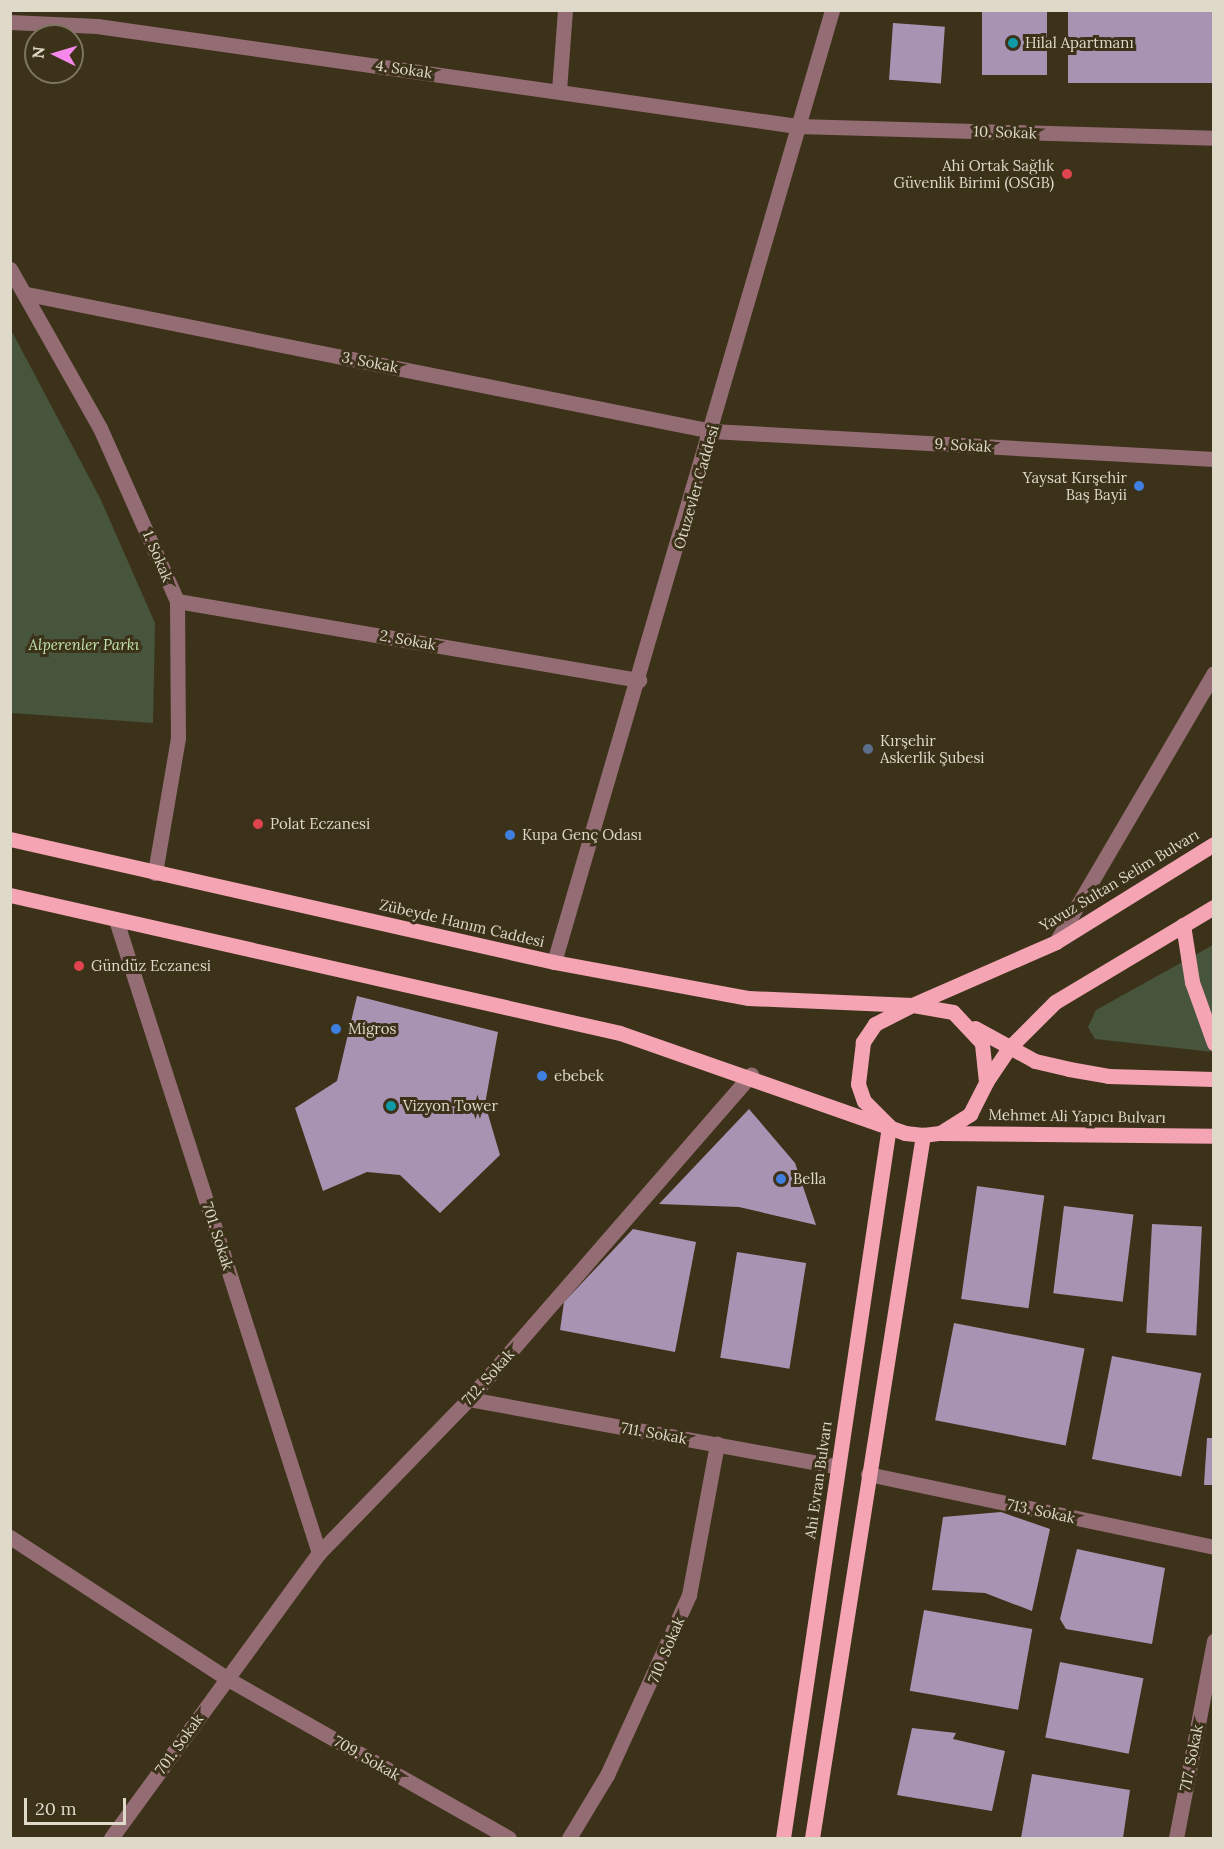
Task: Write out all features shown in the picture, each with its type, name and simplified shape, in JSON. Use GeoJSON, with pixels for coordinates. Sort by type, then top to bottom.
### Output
{"type":"FeatureCollection","features":[{"type":"Feature","properties":{"kind":"main road","name":"Zübeyde Hanım Caddesi"},"geometry":{"type":"LineString","coordinates":[[10,839],[554,962],[749,998],[912,1005]]}},
{"type":"Feature","properties":{"kind":"main road","name":"Yavuz Sultan Selim Bulvarı"},"geometry":{"type":"LineString","coordinates":[[912,1005],[1056,942],[1214,844]]}},
{"type":"Feature","properties":{"kind":"main road"},"geometry":{"type":"LineString","coordinates":[[10,895],[620,1033],[751,1075],[889,1126],[923,1136],[940,1132],[970,1114],[986,1082],[1008,1049],[1074,987],[1214,907]]}},
{"type":"Feature","properties":{"kind":"main road"},"geometry":{"type":"LineString","coordinates":[[1183,925],[1192,982],[1214,1043]]}},
{"type":"Feature","properties":{"kind":"main road"},"geometry":{"type":"LineString","coordinates":[[889,1126],[864,1101],[857,1062],[875,1024],[912,1005],[933,1005],[1008,1049],[1035,1061],[1108,1076],[1214,1079]]}},
{"type":"Feature","properties":{"kind":"main road"},"geometry":{"type":"LineString","coordinates":[[970,1025],[982,1043],[986,1082]]}},
{"type":"Feature","properties":{"kind":"main road","name":"Ahi Evran Bulvarı"},"geometry":{"type":"LineString","coordinates":[[783,1839],[889,1126]]}},
{"type":"Feature","properties":{"kind":"main road","name":"Mehmet Ali Yapıcı Bulvarı"},"geometry":{"type":"LineString","coordinates":[[940,1132],[1214,1136]]}},
{"type":"Feature","properties":{"kind":"main road"},"geometry":{"type":"LineString","coordinates":[[812,1839],[923,1136]]}},
{"type":"Feature","properties":{"kind":"street"},"geometry":{"type":"LineString","coordinates":[[559,90],[565,10]]}},
{"type":"Feature","properties":{"kind":"street","name":"Otuzevler Caddesi"},"geometry":{"type":"LineString","coordinates":[[554,962],[712,431],[797,126],[832,10]]}},
{"type":"Feature","properties":{"kind":"street","name":"4. Sokak"},"geometry":{"type":"LineString","coordinates":[[10,22],[97,26],[559,90],[797,126]]}},
{"type":"Feature","properties":{"kind":"street","name":"10. Sokak"},"geometry":{"type":"LineString","coordinates":[[797,126],[1214,138]]}},
{"type":"Feature","properties":{"kind":"street","name":"1. Sokak"},"geometry":{"type":"LineString","coordinates":[[10,269],[27,294],[105,439],[177,601],[178,738],[154,873]]}},
{"type":"Feature","properties":{"kind":"street","name":"3. Sokak"},"geometry":{"type":"LineString","coordinates":[[27,294],[712,431]]}},
{"type":"Feature","properties":{"kind":"street","name":"9. Sokak"},"geometry":{"type":"LineString","coordinates":[[712,431],[1214,459]]}},
{"type":"Feature","properties":{"kind":"street","name":"2. Sokak"},"geometry":{"type":"LineString","coordinates":[[177,601],[639,680]]}},
{"type":"Feature","properties":{"kind":"street"},"geometry":{"type":"LineString","coordinates":[[1056,942],[1214,673]]}},
{"type":"Feature","properties":{"kind":"street","name":"701. Sokak"},"geometry":{"type":"LineString","coordinates":[[116,920],[319,1552]]}},
{"type":"Feature","properties":{"kind":"street","name":"712. Sokak"},"geometry":{"type":"LineString","coordinates":[[226,1678],[319,1552],[469,1399],[751,1075]]}},
{"type":"Feature","properties":{"kind":"street","name":"711. Sokak"},"geometry":{"type":"LineString","coordinates":[[469,1399],[838,1467]]}},
{"type":"Feature","properties":{"kind":"street","name":"710. Sokak"},"geometry":{"type":"LineString","coordinates":[[568,1839],[617,1755],[689,1595],[717,1444]]}},
{"type":"Feature","properties":{"kind":"street","name":"713. Sokak"},"geometry":{"type":"LineString","coordinates":[[868,1474],[1214,1547]]}},
{"type":"Feature","properties":{"kind":"street","name":"709. Sokak"},"geometry":{"type":"LineString","coordinates":[[10,1537],[226,1678],[509,1839]]}},
{"type":"Feature","properties":{"kind":"street","name":"717. Sokak"},"geometry":{"type":"LineString","coordinates":[[1176,1839],[1214,1641]]}},
{"type":"Feature","properties":{"kind":"street","name":"701. Sokak"},"geometry":{"type":"LineString","coordinates":[[111,1839],[226,1678]]}},
{"type":"Feature","properties":{"kind":"green space","name":"Alperenler Parkı"},"geometry":{"type":"Polygon","coordinates":[[[10,328],[100,498],[155,623],[153,723],[11,713],[10,328]]]}},
{"type":"Feature","properties":{"kind":"green space"},"geometry":{"type":"Polygon","coordinates":[[[1213,945],[1213,1052],[1095,1039],[1088,1027],[1096,1010],[1213,945]]]}},
{"type":"Feature","properties":{"kind":"building","name":"Hilal Apartmanı"},"geometry":{"type":"Polygon","coordinates":[[[982,10],[1047,10],[1047,75],[982,75],[982,10]]]}},
{"type":"Feature","properties":{"kind":"building"},"geometry":{"type":"Polygon","coordinates":[[[1068,10],[1214,10],[1214,83],[1068,83],[1068,10]]]}},
{"type":"Feature","properties":{"kind":"building"},"geometry":{"type":"Polygon","coordinates":[[[893,23],[945,27],[941,83],[889,80],[893,23]]]}},
{"type":"Feature","properties":{"kind":"building","name":"Vizyon Tower"},"geometry":{"type":"Polygon","coordinates":[[[357,996],[498,1032],[485,1104],[500,1155],[440,1213],[400,1175],[367,1172],[323,1191],[295,1108],[337,1081],[357,996]]]}},
{"type":"Feature","properties":{"kind":"building"},"geometry":{"type":"Polygon","coordinates":[[[749,1109],[795,1163],[816,1225],[739,1207],[659,1204],[749,1109]]]}},
{"type":"Feature","properties":{"kind":"building"},"geometry":{"type":"Polygon","coordinates":[[[977,1186],[1044,1195],[1028,1308],[961,1299],[977,1186]]]}},
{"type":"Feature","properties":{"kind":"building"},"geometry":{"type":"Polygon","coordinates":[[[1064,1206],[1133,1215],[1123,1302],[1053,1293],[1064,1206]]]}},
{"type":"Feature","properties":{"kind":"building"},"geometry":{"type":"Polygon","coordinates":[[[1152,1224],[1202,1227],[1196,1335],[1146,1333],[1152,1224]]]}},
{"type":"Feature","properties":{"kind":"building"},"geometry":{"type":"Polygon","coordinates":[[[633,1229],[696,1242],[675,1352],[560,1330],[564,1302],[633,1229]]]}},
{"type":"Feature","properties":{"kind":"building"},"geometry":{"type":"Polygon","coordinates":[[[737,1252],[806,1263],[789,1369],[720,1358],[737,1252]]]}},
{"type":"Feature","properties":{"kind":"building"},"geometry":{"type":"Polygon","coordinates":[[[954,1323],[1085,1348],[1066,1446],[935,1420],[954,1323]]]}},
{"type":"Feature","properties":{"kind":"building"},"geometry":{"type":"Polygon","coordinates":[[[1112,1356],[1201,1373],[1181,1476],[1092,1459],[1112,1356]]]}},
{"type":"Feature","properties":{"kind":"building"},"geometry":{"type":"Polygon","coordinates":[[[1207,1438],[1214,1438],[1214,1485],[1204,1485],[1207,1438]]]}},
{"type":"Feature","properties":{"kind":"building"},"geometry":{"type":"Polygon","coordinates":[[[1001,1512],[1050,1529],[1032,1611],[985,1593],[932,1590],[943,1517],[1001,1512]]]}},
{"type":"Feature","properties":{"kind":"building"},"geometry":{"type":"Polygon","coordinates":[[[1077,1549],[1165,1568],[1152,1644],[1066,1629],[1060,1619],[1077,1549]]]}},
{"type":"Feature","properties":{"kind":"building"},"geometry":{"type":"Polygon","coordinates":[[[924,1610],[1032,1629],[1018,1710],[910,1691],[924,1610]]]}},
{"type":"Feature","properties":{"kind":"building"},"geometry":{"type":"Polygon","coordinates":[[[1060,1662],[1143,1678],[1129,1754],[1045,1738],[1060,1662]]]}},
{"type":"Feature","properties":{"kind":"building"},"geometry":{"type":"Polygon","coordinates":[[[912,1728],[956,1733],[953,1739],[1005,1751],[992,1811],[897,1795],[912,1728]]]}},
{"type":"Feature","properties":{"kind":"building"},"geometry":{"type":"Polygon","coordinates":[[[1032,1774],[1130,1790],[1123,1838],[1021,1838],[1032,1774]]]}},
{"type":"Feature","properties":{"kind":"place","name":"Hilal Apartmanı"},"geometry":{"type":"Point","coordinates":[1013,43]}},
{"type":"Feature","properties":{"kind":"place","name":"Ahi Ortak Sağlık Güvenlik Birimi (OSGB)"},"geometry":{"type":"Point","coordinates":[1067,174]}},
{"type":"Feature","properties":{"kind":"place","name":"Yaysat Kırşehir Baş Bayii"},"geometry":{"type":"Point","coordinates":[1139,486]}},
{"type":"Feature","properties":{"kind":"place","name":"Kırşehir Askerlik Şubesi"},"geometry":{"type":"Point","coordinates":[868,749]}},
{"type":"Feature","properties":{"kind":"place","name":"Polat Eczanesi"},"geometry":{"type":"Point","coordinates":[258,824]}},
{"type":"Feature","properties":{"kind":"place","name":"Kupa Genç Odası"},"geometry":{"type":"Point","coordinates":[510,835]}},
{"type":"Feature","properties":{"kind":"place","name":"Gündüz Eczanesi"},"geometry":{"type":"Point","coordinates":[79,966]}},
{"type":"Feature","properties":{"kind":"place","name":"Migros"},"geometry":{"type":"Point","coordinates":[336,1029]}},
{"type":"Feature","properties":{"kind":"place","name":"ebebek"},"geometry":{"type":"Point","coordinates":[542,1076]}},
{"type":"Feature","properties":{"kind":"place","name":"Vizyon Tower"},"geometry":{"type":"Point","coordinates":[391,1106]}},
{"type":"Feature","properties":{"kind":"place","name":"Bella"},"geometry":{"type":"Point","coordinates":[781,1179]}}]}
